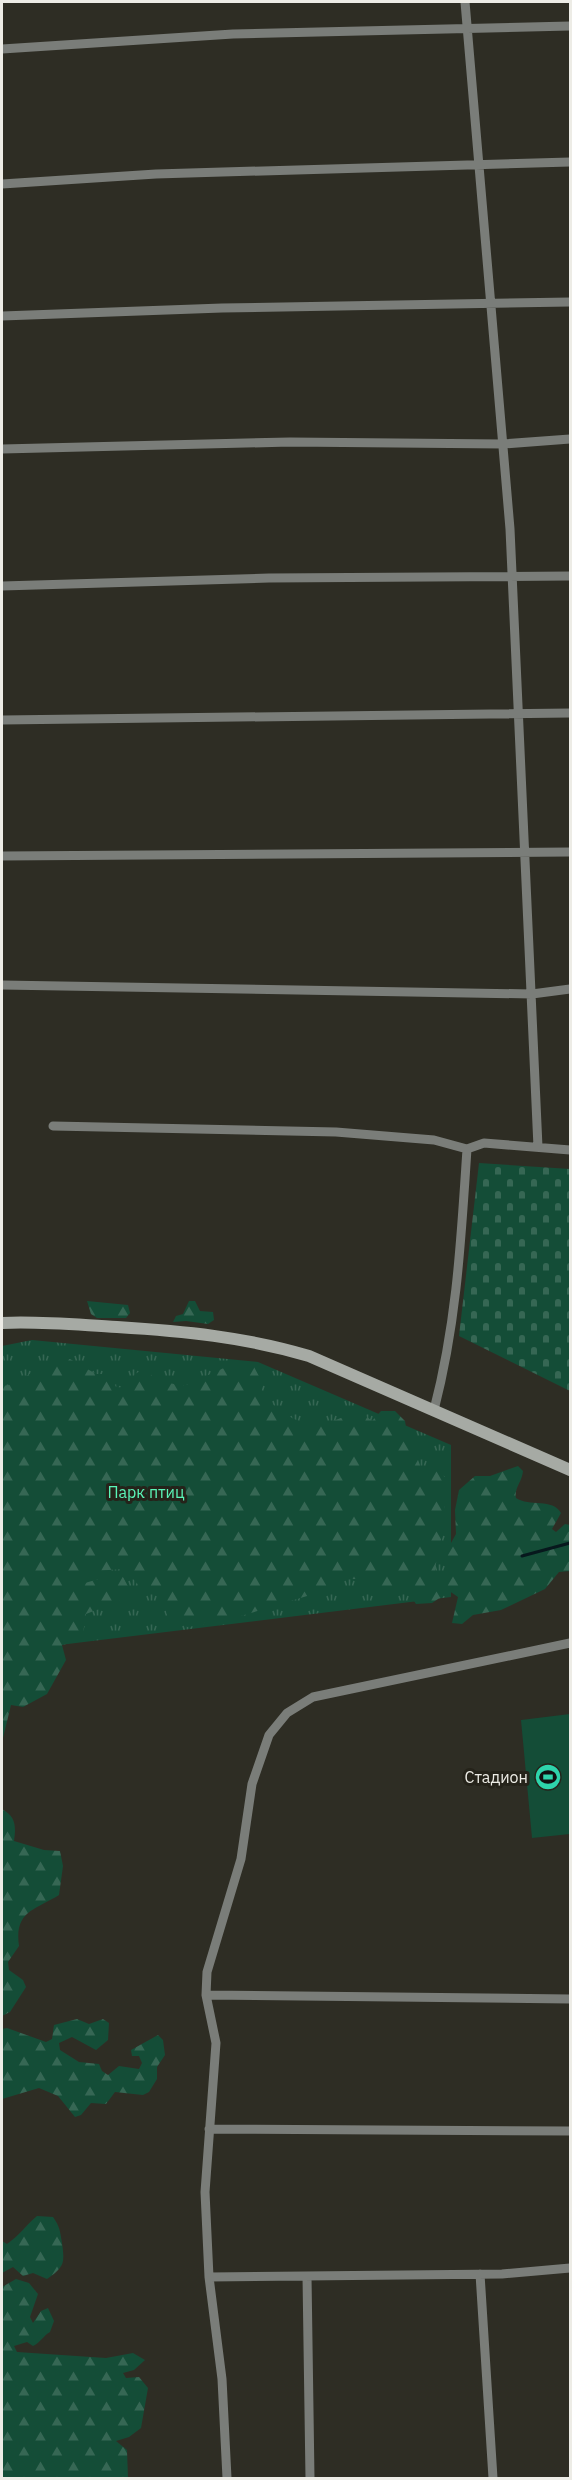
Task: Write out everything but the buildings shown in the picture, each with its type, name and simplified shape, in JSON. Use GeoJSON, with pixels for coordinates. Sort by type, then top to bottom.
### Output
{"type":"FeatureCollection","features":[{"type":"Feature","properties":{"kind":"main road"},"geometry":{"type":"LineString","coordinates":[[2,1323],[30,1322],[182,1331],[266,1343],[309,1356],[570,1470]]}},
{"type":"Feature","properties":{"kind":"street"},"geometry":{"type":"LineString","coordinates":[[465,2],[492,305],[512,578],[538,1147]]}},
{"type":"Feature","properties":{"kind":"street"},"geometry":{"type":"LineString","coordinates":[[2,49],[232,34],[570,26]]}},
{"type":"Feature","properties":{"kind":"street"},"geometry":{"type":"LineString","coordinates":[[2,184],[156,174],[570,162]]}},
{"type":"Feature","properties":{"kind":"street"},"geometry":{"type":"LineString","coordinates":[[2,316],[222,308],[570,302]]}},
{"type":"Feature","properties":{"kind":"street"},"geometry":{"type":"LineString","coordinates":[[2,449],[290,442],[503,444],[570,439]]}},
{"type":"Feature","properties":{"kind":"street"},"geometry":{"type":"LineString","coordinates":[[2,586],[269,578],[570,576]]}},
{"type":"Feature","properties":{"kind":"street"},"geometry":{"type":"LineString","coordinates":[[2,720],[519,716],[570,713]]}},
{"type":"Feature","properties":{"kind":"street"},"geometry":{"type":"LineString","coordinates":[[2,856],[570,852]]}},
{"type":"Feature","properties":{"kind":"street"},"geometry":{"type":"LineString","coordinates":[[2,985],[532,994],[570,989]]}},
{"type":"Feature","properties":{"kind":"street"},"geometry":{"type":"LineString","coordinates":[[53,1126],[336,1132],[434,1140],[467,1149],[484,1143],[570,1150]]}},
{"type":"Feature","properties":{"kind":"street"},"geometry":{"type":"LineString","coordinates":[[434,1410],[448,1356],[459,1284],[467,1149]]}},
{"type":"Feature","properties":{"kind":"street"},"geometry":{"type":"LineString","coordinates":[[227,2478],[222,2379],[209,2277],[205,2192],[216,2043],[206,1995],[207,1972],[241,1859],[252,1784],[269,1735],[287,1713],[313,1697],[570,1643]]}},
{"type":"Feature","properties":{"kind":"street"},"geometry":{"type":"LineString","coordinates":[[206,1995],[570,1999]]}},
{"type":"Feature","properties":{"kind":"street"},"geometry":{"type":"LineString","coordinates":[[209,2129],[570,2131]]}},
{"type":"Feature","properties":{"kind":"street"},"geometry":{"type":"LineString","coordinates":[[209,2277],[480,2274],[570,2268]]}},
{"type":"Feature","properties":{"kind":"street"},"geometry":{"type":"LineString","coordinates":[[480,2274],[494,2478]]}},
{"type":"Feature","properties":{"kind":"street"},"geometry":{"type":"LineString","coordinates":[[306,2276],[310,2478]]}},
{"type":"Feature","properties":{"kind":"green space"},"geometry":{"type":"Polygon","coordinates":[[[479,1163],[570,1169],[570,1391],[459,1336],[479,1163]]]}},
{"type":"Feature","properties":{"kind":"green space"},"geometry":{"type":"Polygon","coordinates":[[[87,1301],[128,1305],[130,1313],[126,1318],[97,1318],[91,1314],[87,1301]]]}},
{"type":"Feature","properties":{"kind":"green space"},"geometry":{"type":"Polygon","coordinates":[[[189,1301],[195,1301],[200,1311],[213,1312],[214,1320],[208,1324],[173,1322],[176,1316],[183,1314],[189,1301]]]}},
{"type":"Feature","properties":{"kind":"green space","name":"Парк птиц"},"geometry":{"type":"Polygon","coordinates":[[[32,1340],[258,1362],[451,1445],[451,1597],[2,1652],[2,1346],[32,1340]]]}},
{"type":"Feature","properties":{"kind":"green space","name":"Парк птиц"},"geometry":{"type":"Polygon","coordinates":[[[70,1359],[96,1374],[110,1374],[116,1387],[129,1388],[135,1374],[147,1367],[154,1380],[184,1386],[226,1367],[240,1365],[254,1367],[261,1380],[262,1394],[292,1418],[310,1424],[329,1422],[361,1412],[372,1421],[381,1411],[395,1411],[405,1421],[406,1427],[396,1436],[411,1441],[421,1468],[434,1467],[449,1481],[444,1511],[446,1524],[438,1549],[435,1571],[444,1595],[432,1603],[416,1604],[408,1592],[383,1587],[372,1579],[344,1579],[317,1593],[241,1616],[227,1623],[207,1618],[203,1625],[187,1627],[180,1621],[172,1621],[167,1615],[163,1598],[140,1587],[125,1569],[76,1572],[74,1579],[78,1585],[116,1574],[123,1577],[131,1592],[127,1598],[86,1614],[82,1640],[62,1645],[66,1660],[47,1694],[23,1707],[11,1705],[2,1742],[2,1386],[9,1385],[56,1360],[70,1359]]]}},
{"type":"Feature","properties":{"kind":"green space"},"geometry":{"type":"Polygon","coordinates":[[[518,1466],[523,1471],[516,1498],[557,1508],[561,1513],[552,1529],[556,1532],[565,1524],[570,1525],[570,1571],[559,1572],[545,1589],[501,1610],[473,1615],[462,1624],[452,1623],[458,1597],[445,1588],[446,1552],[456,1534],[455,1510],[459,1490],[475,1476],[490,1476],[518,1466]]]}},
{"type":"Feature","properties":{"kind":"green space","name":"Стадион"},"geometry":{"type":"Polygon","coordinates":[[[570,1714],[570,1834],[532,1838],[521,1720],[570,1714]]]}},
{"type":"Feature","properties":{"kind":"green space"},"geometry":{"type":"Polygon","coordinates":[[[2,1809],[10,1815],[14,1822],[14,1841],[44,1850],[60,1851],[63,1866],[59,1895],[34,1908],[23,1918],[20,1925],[19,1946],[8,1962],[9,1970],[23,1980],[26,1987],[10,2012],[2,2016],[2,1809]]]}},
{"type":"Feature","properties":{"kind":"green space"},"geometry":{"type":"Polygon","coordinates":[[[77,2019],[89,2024],[103,2019],[109,2023],[108,2040],[96,2050],[72,2037],[59,2043],[60,2050],[79,2062],[99,2064],[102,2071],[108,2075],[119,2066],[139,2069],[142,2063],[139,2056],[132,2056],[131,2050],[158,2035],[163,2040],[165,2055],[157,2067],[157,2079],[149,2092],[143,2095],[115,2092],[106,2104],[91,2103],[81,2115],[75,2117],[58,2096],[39,2088],[2,2099],[2,2029],[7,2028],[46,2042],[52,2039],[54,2025],[77,2019]]]}},
{"type":"Feature","properties":{"kind":"green space"},"geometry":{"type":"Polygon","coordinates":[[[37,2216],[53,2217],[58,2226],[63,2256],[60,2268],[47,2279],[33,2273],[23,2276],[13,2267],[2,2273],[2,2241],[7,2244],[37,2216]]]}},
{"type":"Feature","properties":{"kind":"green space"},"geometry":{"type":"Polygon","coordinates":[[[16,2279],[29,2283],[38,2294],[30,2317],[33,2323],[41,2311],[48,2308],[54,2321],[50,2332],[33,2346],[27,2342],[14,2346],[17,2352],[106,2358],[133,2353],[145,2360],[134,2370],[123,2373],[126,2378],[139,2377],[148,2388],[141,2428],[129,2437],[116,2441],[127,2450],[128,2478],[2,2478],[2,2287],[16,2279]]]}},
{"type":"Feature","properties":{"kind":"waterway"},"geometry":{"type":"LineString","coordinates":[[522,1556],[570,1543]]}},
{"type":"Feature","properties":{"kind":"place","name":"Стадион"},"geometry":{"type":"Point","coordinates":[548,1777]}}]}
